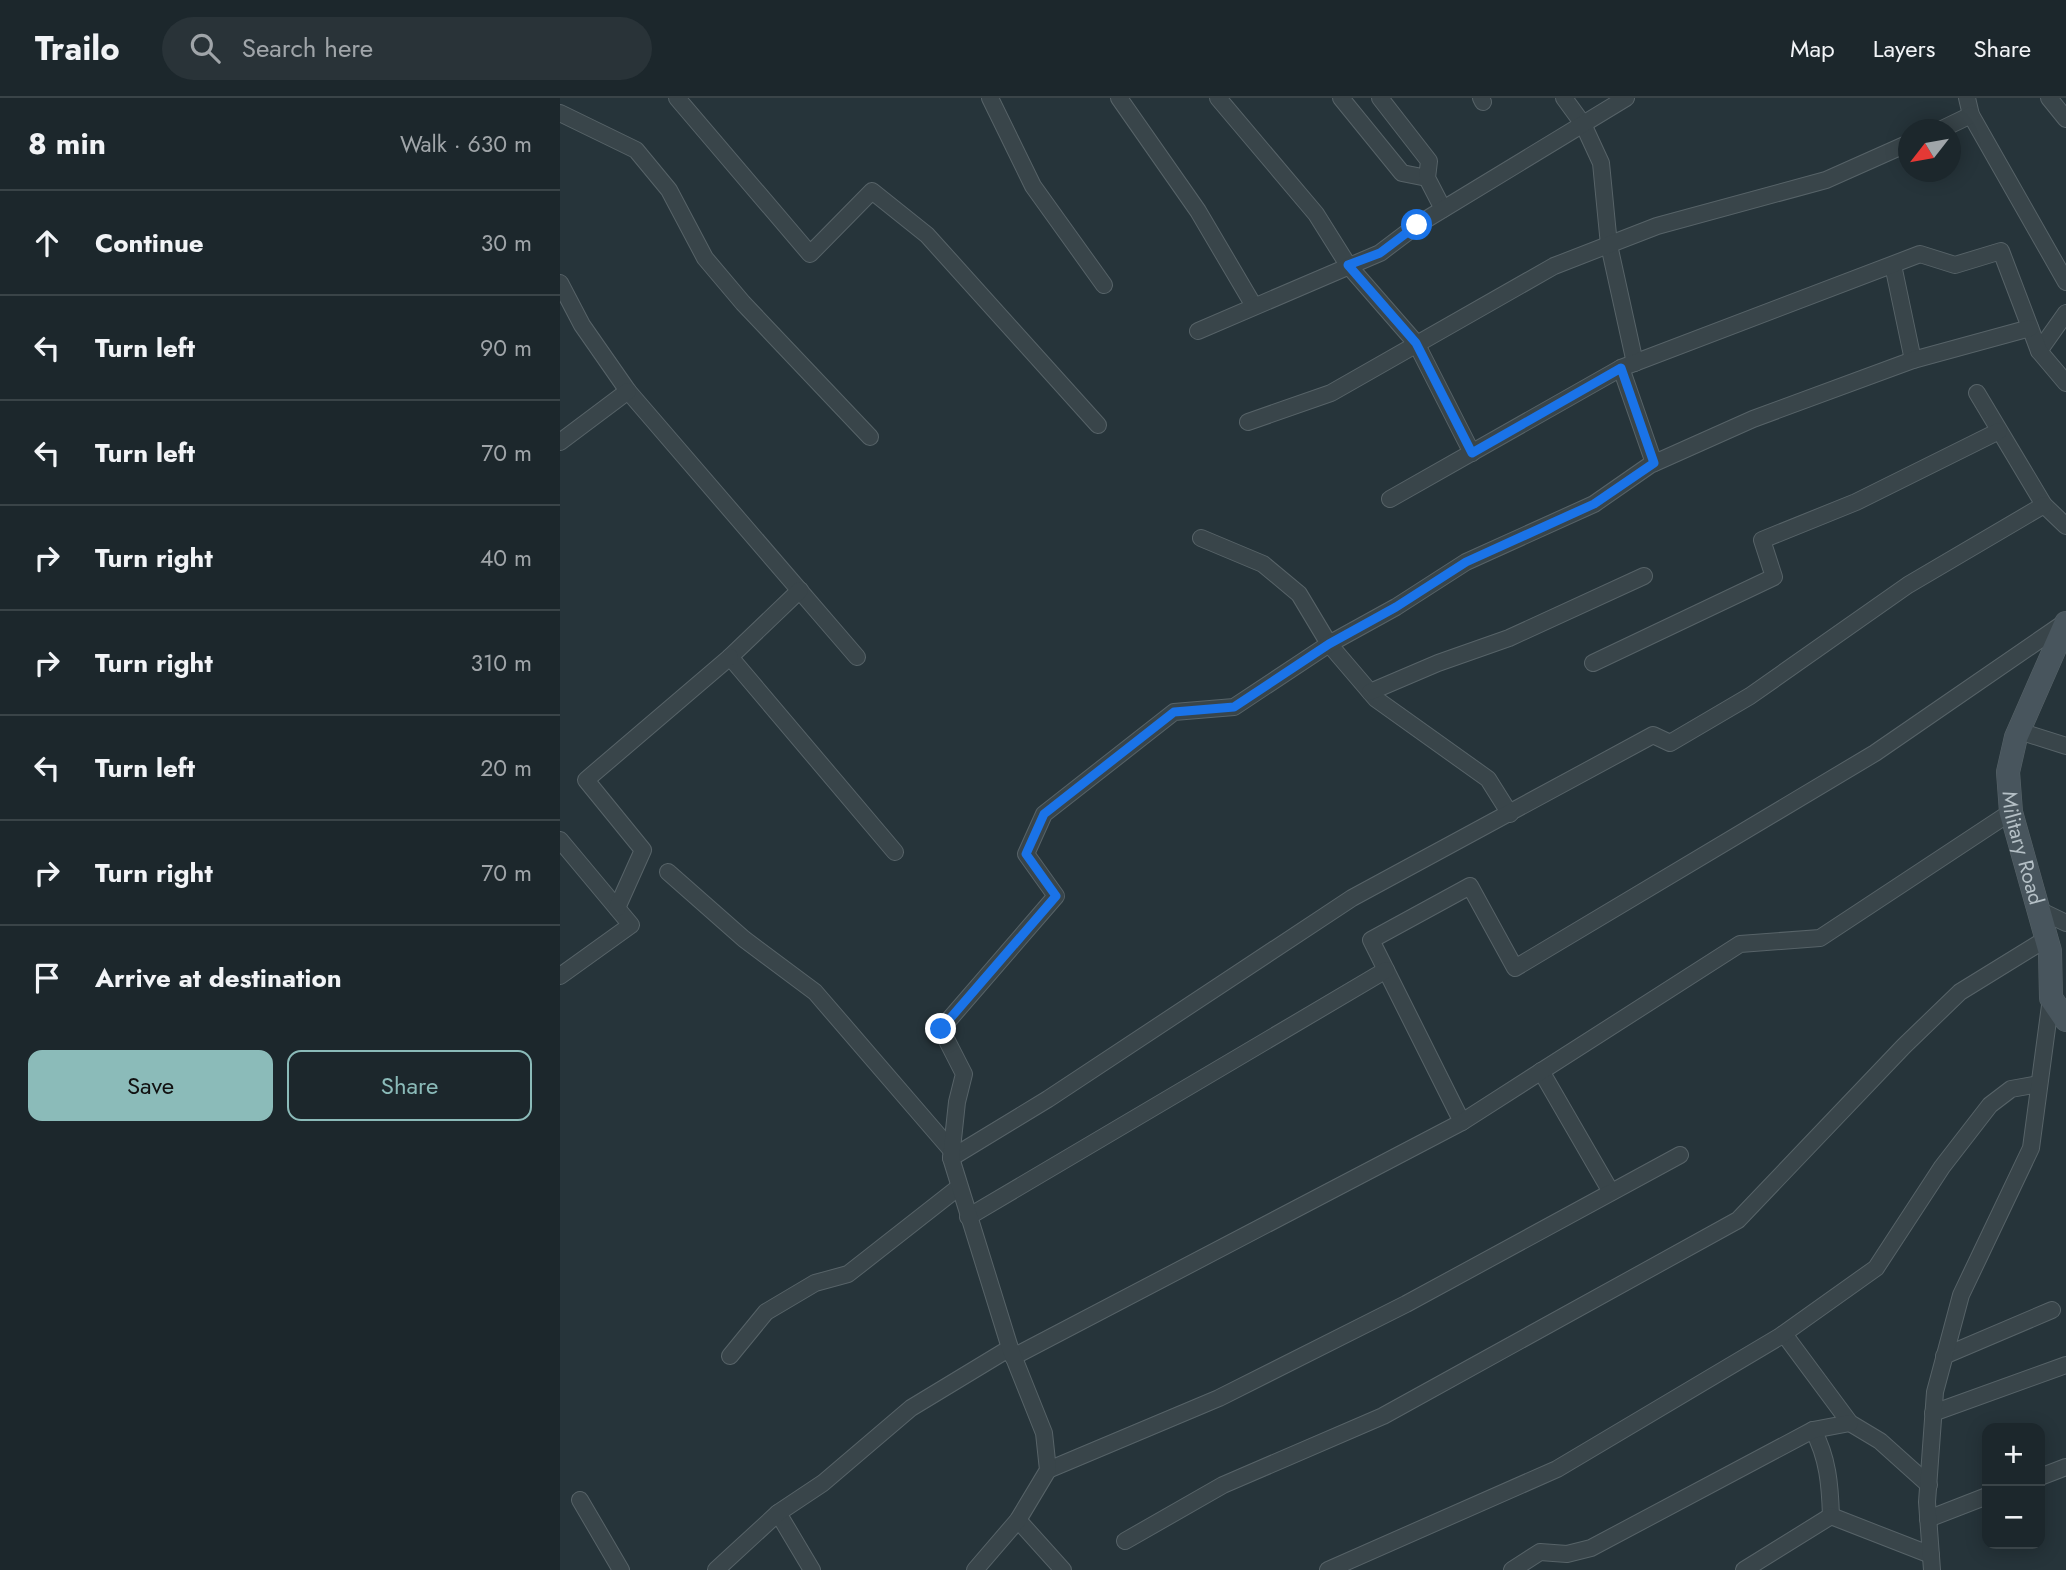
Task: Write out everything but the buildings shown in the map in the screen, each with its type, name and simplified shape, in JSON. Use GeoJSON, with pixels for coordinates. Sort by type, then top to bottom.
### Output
{"type":"FeatureCollection","features":[{"type":"Feature","properties":{"kind":"street"},"geometry":{"type":"LineString","coordinates":[[677,98],[810,254],[872,191],[927,235],[1098,425]]}},
{"type":"Feature","properties":{"kind":"street"},"geometry":{"type":"LineString","coordinates":[[990,98],[1033,186],[1104,285]]}},
{"type":"Feature","properties":{"kind":"street"},"geometry":{"type":"LineString","coordinates":[[1119,98],[1198,211],[1254,306]]}},
{"type":"Feature","properties":{"kind":"street"},"geometry":{"type":"LineString","coordinates":[[1218,98],[1316,214],[1348,265],[1416,343],[1472,453]]}},
{"type":"Feature","properties":{"kind":"street"},"geometry":{"type":"LineString","coordinates":[[1341,98],[1402,173],[1427,178]]}},
{"type":"Feature","properties":{"kind":"street"},"geometry":{"type":"LineString","coordinates":[[1380,98],[1429,160],[1427,178],[1443,209]]}},
{"type":"Feature","properties":{"kind":"street"},"geometry":{"type":"LineString","coordinates":[[1564,98],[1583,124],[1601,163],[1609,245],[1628,365],[1654,463]]}},
{"type":"Feature","properties":{"kind":"street"},"geometry":{"type":"LineString","coordinates":[[1198,331],[1380,253],[1443,209],[1626,98]]}},
{"type":"Feature","properties":{"kind":"street"},"geometry":{"type":"LineString","coordinates":[[1967,98],[1971,116],[2066,282]]}},
{"type":"Feature","properties":{"kind":"street"},"geometry":{"type":"LineString","coordinates":[[2049,98],[2066,119]]}},
{"type":"Feature","properties":{"kind":"street"},"geometry":{"type":"LineString","coordinates":[[560,113],[636,150],[669,190],[705,258],[743,303],[870,437]]}},
{"type":"Feature","properties":{"kind":"street"},"geometry":{"type":"LineString","coordinates":[[1961,121],[1971,116]]}},
{"type":"Feature","properties":{"kind":"street"},"geometry":{"type":"LineString","coordinates":[[1248,422],[1331,393],[1553,266],[1657,226],[1826,180],[1898,149]]}},
{"type":"Feature","properties":{"kind":"street"},"geometry":{"type":"LineString","coordinates":[[1390,499],[1628,365],[1920,254],[1955,265],[2001,251],[2039,351],[2066,383]]}},
{"type":"Feature","properties":{"kind":"street"},"geometry":{"type":"LineString","coordinates":[[1893,264],[1913,360]]}},
{"type":"Feature","properties":{"kind":"street"},"geometry":{"type":"LineString","coordinates":[[560,283],[582,325],[628,390],[858,657]]}},
{"type":"Feature","properties":{"kind":"street"},"geometry":{"type":"LineString","coordinates":[[2039,351],[2066,313]]}},
{"type":"Feature","properties":{"kind":"street"},"geometry":{"type":"LineString","coordinates":[[1048,1470],[1044,1433],[1012,1352],[951,1155],[957,1102],[964,1074],[941,1029],[1056,896],[1026,854],[1044,814],[1174,712],[1234,707],[1329,644],[1396,607],[1466,562],[1594,504],[1654,463],[1754,419],[1913,360],[2030,328]]}},
{"type":"Feature","properties":{"kind":"street"},"geometry":{"type":"LineString","coordinates":[[560,442],[628,390]]}},
{"type":"Feature","properties":{"kind":"street"},"geometry":{"type":"LineString","coordinates":[[1977,393],[2044,505],[2066,526]]}},
{"type":"Feature","properties":{"kind":"street"},"geometry":{"type":"LineString","coordinates":[[1593,663],[1774,576],[1762,540],[1856,502],[2000,431]]}},
{"type":"Feature","properties":{"kind":"street"},"geometry":{"type":"LineString","coordinates":[[951,1155],[1048,1099],[1352,898],[1653,735],[1670,743],[1750,696],[1908,585],[2044,505]]}},
{"type":"Feature","properties":{"kind":"street"},"geometry":{"type":"LineString","coordinates":[[1201,538],[1263,564],[1299,594],[1329,644],[1370,692],[1488,779],[1510,814]]}},
{"type":"Feature","properties":{"kind":"street"},"geometry":{"type":"LineString","coordinates":[[1370,692],[1438,663],[1510,638],[1644,576]]}},
{"type":"Feature","properties":{"kind":"street"},"geometry":{"type":"LineString","coordinates":[[617,908],[643,850],[586,780],[730,657],[800,590]]}},
{"type":"Feature","properties":{"kind":"street"},"geometry":{"type":"LineString","coordinates":[[1462,1122],[1371,940],[1470,886],[1515,968],[1875,753],[2066,623]]}},
{"type":"Feature","properties":{"kind":"street","name":"Military Road"},"geometry":{"type":"LineString","coordinates":[[2051,998],[2050,951],[2011,812],[2008,772],[2019,731],[2066,623]]}},
{"type":"Feature","properties":{"kind":"street"},"geometry":{"type":"LineString","coordinates":[[730,657],[895,852]]}},
{"type":"Feature","properties":{"kind":"street"},"geometry":{"type":"LineString","coordinates":[[2019,731],[2066,746]]}},
{"type":"Feature","properties":{"kind":"street"},"geometry":{"type":"LineString","coordinates":[[716,1570],[778,1513],[823,1483],[911,1408],[1012,1352],[1462,1122],[1740,944],[1820,938],[2011,812]]}},
{"type":"Feature","properties":{"kind":"street"},"geometry":{"type":"LineString","coordinates":[[560,840],[631,925],[560,976]]}},
{"type":"Feature","properties":{"kind":"street"},"geometry":{"type":"LineString","coordinates":[[668,872],[744,939],[815,992],[951,1155]]}},
{"type":"Feature","properties":{"kind":"street"},"geometry":{"type":"LineString","coordinates":[[2037,909],[2066,923]]}},
{"type":"Feature","properties":{"kind":"street"},"geometry":{"type":"LineString","coordinates":[[1125,1541],[1223,1485],[1383,1416],[1738,1220],[1904,1046],[1960,992],[2046,939]]}},
{"type":"Feature","properties":{"kind":"street"},"geometry":{"type":"LineString","coordinates":[[968,1217],[1386,970]]}},
{"type":"Feature","properties":{"kind":"street"},"geometry":{"type":"LineString","coordinates":[[2051,998],[2066,1020]]}},
{"type":"Feature","properties":{"kind":"street"},"geometry":{"type":"LineString","coordinates":[[1831,1516],[1931,1562],[1928,1485],[1935,1392],[1961,1295],[2031,1149],[2051,998]]}},
{"type":"Feature","properties":{"kind":"street"},"geometry":{"type":"LineString","coordinates":[[1541,1072],[1611,1192]]}},
{"type":"Feature","properties":{"kind":"street"},"geometry":{"type":"LineString","coordinates":[[1328,1570],[1557,1469],[1784,1334],[1876,1268],[1942,1167],[1990,1105],[2011,1089],[2039,1084]]}},
{"type":"Feature","properties":{"kind":"street"},"geometry":{"type":"LineString","coordinates":[[975,1570],[1018,1520],[1048,1470],[1219,1398],[1406,1304],[1680,1155]]}},
{"type":"Feature","properties":{"kind":"street"},"geometry":{"type":"LineString","coordinates":[[730,1356],[766,1312],[815,1283],[848,1274],[960,1187]]}},
{"type":"Feature","properties":{"kind":"street"},"geometry":{"type":"LineString","coordinates":[[1944,1356],[2052,1310]]}},
{"type":"Feature","properties":{"kind":"street"},"geometry":{"type":"LineString","coordinates":[[1784,1334],[1850,1423],[1880,1441],[1928,1485]]}},
{"type":"Feature","properties":{"kind":"street"},"geometry":{"type":"LineString","coordinates":[[1933,1413],[2066,1365]]}},
{"type":"Feature","properties":{"kind":"street"},"geometry":{"type":"LineString","coordinates":[[1512,1570],[1540,1552],[1567,1554],[1591,1548],[1813,1430],[1850,1423]]}},
{"type":"Feature","properties":{"kind":"street"},"geometry":{"type":"LineString","coordinates":[[1813,1430],[1824,1451],[1830,1483],[1831,1516]]}},
{"type":"Feature","properties":{"kind":"street"},"geometry":{"type":"LineString","coordinates":[[2045,1475],[2066,1467]]}},
{"type":"Feature","properties":{"kind":"street"},"geometry":{"type":"LineString","coordinates":[[1928,1518],[1982,1498]]}},
{"type":"Feature","properties":{"kind":"street"},"geometry":{"type":"LineString","coordinates":[[580,1500],[621,1570]]}},
{"type":"Feature","properties":{"kind":"street"},"geometry":{"type":"LineString","coordinates":[[778,1513],[812,1570]]}},
{"type":"Feature","properties":{"kind":"street"},"geometry":{"type":"LineString","coordinates":[[1744,1570],[1831,1516]]}},
{"type":"Feature","properties":{"kind":"street"},"geometry":{"type":"LineString","coordinates":[[1018,1520],[1063,1570]]}},
{"type":"Feature","properties":{"kind":"route"},"geometry":{"type":"LineString","coordinates":[[941,1029],[1056,896],[1026,854],[1044,814],[1174,712],[1234,707],[1329,644],[1396,607],[1466,562],[1594,504],[1654,463],[1621,368],[1472,453],[1416,343],[1348,265],[1380,253],[1417,225]]}}]}
